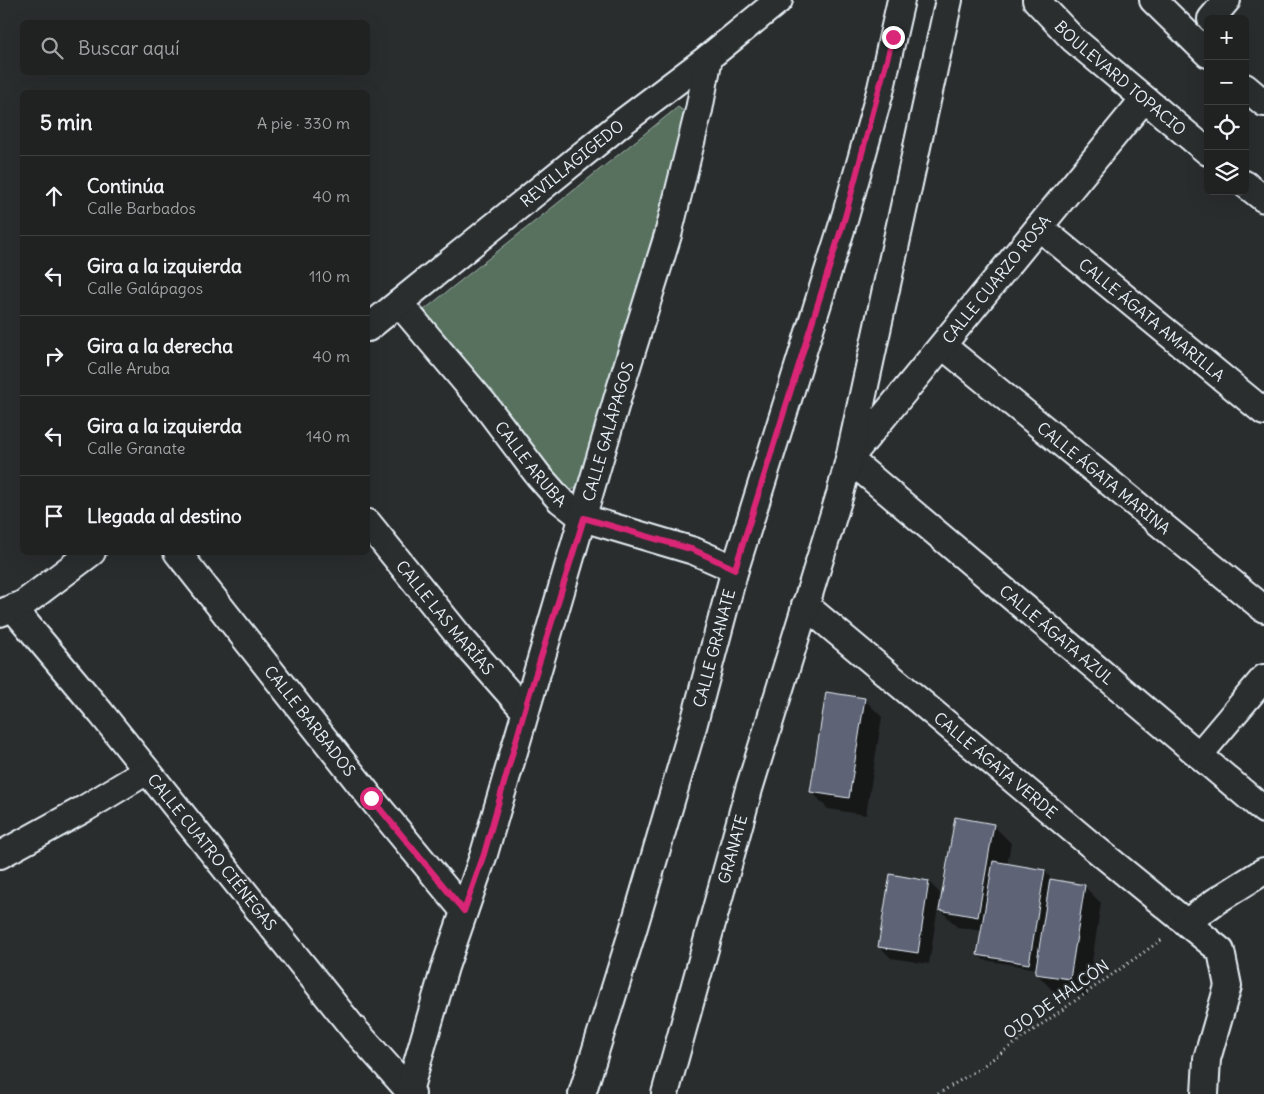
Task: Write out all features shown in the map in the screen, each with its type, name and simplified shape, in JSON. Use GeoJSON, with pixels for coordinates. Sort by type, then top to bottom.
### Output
{"type":"FeatureCollection","features":[{"type":"Feature","properties":{"kind":"street","name":"REVILLAGIGEDO"},"geometry":{"type":"LineString","coordinates":[[370,326],[623,122],[709,58],[779,0]]}},
{"type":"Feature","properties":{"kind":"street","name":"CALLE GRANATE"},"geometry":{"type":"LineString","coordinates":[[582,1094],[694,723],[735,569],[845,217],[881,88],[901,0]]}},
{"type":"Feature","properties":{"kind":"street"},"geometry":{"type":"LineString","coordinates":[[805,605],[849,459],[949,0]]}},
{"type":"Feature","properties":{"kind":"street","name":"BOULEVARD TOPACIO"},"geometry":{"type":"LineString","coordinates":[[1036,0],[1073,39],[1206,150]]}},
{"type":"Feature","properties":{"kind":"street"},"geometry":{"type":"LineString","coordinates":[[1153,0],[1203,39]]}},
{"type":"Feature","properties":{"kind":"street"},"geometry":{"type":"LineString","coordinates":[[1214,15],[1227,0]]}},
{"type":"Feature","properties":{"kind":"street","name":"CALLE GALÁPAGOS"},"geometry":{"type":"LineString","coordinates":[[410,1092],[445,967],[484,854],[584,518],[621,386],[668,235],[699,110],[709,58]]}},
{"type":"Feature","properties":{"kind":"street"},"geometry":{"type":"LineString","coordinates":[[1249,90],[1264,103]]}},
{"type":"Feature","properties":{"kind":"street","name":"CALLE CUARZO ROSA"},"geometry":{"type":"LineString","coordinates":[[849,459],[1144,99]]}},
{"type":"Feature","properties":{"kind":"street"},"geometry":{"type":"LineString","coordinates":[[1249,187],[1264,199]]}},
{"type":"Feature","properties":{"kind":"street","name":"CALLE ÁGATA AMARILLA"},"geometry":{"type":"LineString","coordinates":[[1039,227],[1264,412]]}},
{"type":"Feature","properties":{"kind":"street","name":"CALLE ARUBA"},"geometry":{"type":"LineString","coordinates":[[399,303],[486,406],[538,475],[560,500],[584,518],[694,550],[735,569]]}},
{"type":"Feature","properties":{"kind":"street","name":"CALLE ÁGATA MARINA"},"geometry":{"type":"LineString","coordinates":[[943,346],[1264,609]]}},
{"type":"Feature","properties":{"kind":"street","name":"CALLE ÁGATA AZUL"},"geometry":{"type":"LineString","coordinates":[[849,459],[1264,810]]}},
{"type":"Feature","properties":{"kind":"street","name":"CALLE LAS MARÍAS"},"geometry":{"type":"LineString","coordinates":[[370,525],[459,636],[525,711]]}},
{"type":"Feature","properties":{"kind":"street"},"geometry":{"type":"LineString","coordinates":[[7,610],[23,604],[88,555]]}},
{"type":"Feature","properties":{"kind":"street","name":"CALLE BARBADOS"},"geometry":{"type":"LineString","coordinates":[[179,555],[371,798],[464,911]]}},
{"type":"Feature","properties":{"kind":"street","name":"CALLE ÁGATA VERDE"},"geometry":{"type":"LineString","coordinates":[[805,605],[1091,845],[1221,951],[1228,986],[1206,1059],[1205,1094]]}},
{"type":"Feature","properties":{"kind":"street","name":"GRANATE"},"geometry":{"type":"LineString","coordinates":[[665,1094],[749,788],[805,605]]}},
{"type":"Feature","properties":{"kind":"street","name":"CALLE CUATRO CIÉNEGAS"},"geometry":{"type":"LineString","coordinates":[[7,610],[147,771],[353,1028],[410,1092]]}},
{"type":"Feature","properties":{"kind":"street"},"geometry":{"type":"LineString","coordinates":[[1199,755],[1264,678]]}},
{"type":"Feature","properties":{"kind":"street"},"geometry":{"type":"LineString","coordinates":[[0,854],[84,809],[147,771]]}},
{"type":"Feature","properties":{"kind":"street"},"geometry":{"type":"LineString","coordinates":[[1187,922],[1264,871]]}},
{"type":"Feature","properties":{"kind":"path","name":"OJO DE HALCÓN"},"geometry":{"type":"LineString","coordinates":[[938,1094],[977,1070],[1187,922]]}},
{"type":"Feature","properties":{"kind":"green space"},"geometry":{"type":"Polygon","coordinates":[[[678,107],[688,114],[579,488],[569,490],[424,310],[678,107]]]}},
{"type":"Feature","properties":{"kind":"building"},"geometry":{"type":"Polygon","coordinates":[[[826,692],[865,698],[849,798],[810,792],[826,692]]]}},
{"type":"Feature","properties":{"kind":"building"},"geometry":{"type":"Polygon","coordinates":[[[955,817],[994,824],[978,917],[939,910],[955,817]]]}},
{"type":"Feature","properties":{"kind":"building"},"geometry":{"type":"Polygon","coordinates":[[[993,861],[1045,870],[1029,964],[977,955],[993,861]]]}},
{"type":"Feature","properties":{"kind":"building"},"geometry":{"type":"Polygon","coordinates":[[[890,874],[929,881],[918,953],[878,947],[890,874]]]}},
{"type":"Feature","properties":{"kind":"building"},"geometry":{"type":"Polygon","coordinates":[[[1050,879],[1085,885],[1070,979],[1035,974],[1050,879]]]}},
{"type":"Feature","properties":{"kind":"route"},"geometry":{"type":"LineString","coordinates":[[371,798],[464,911],[484,854],[527,702],[584,518],[694,550],[735,569],[845,217],[881,88],[893,37]]}}]}
